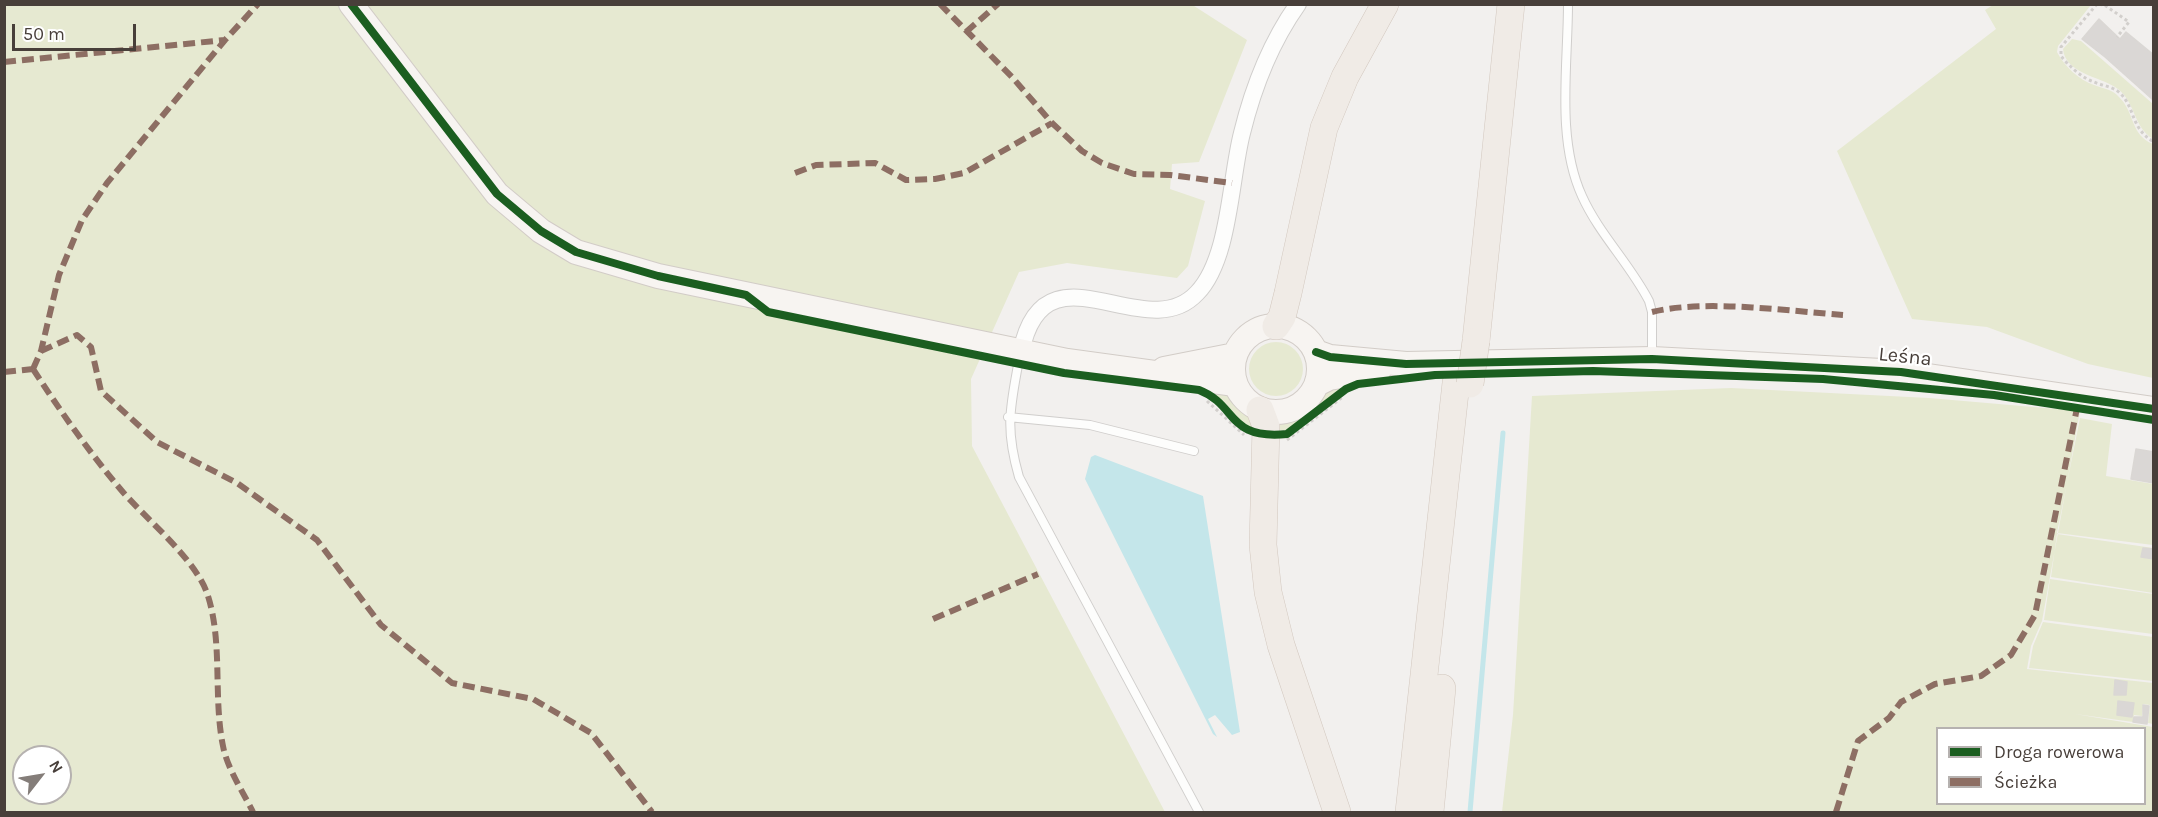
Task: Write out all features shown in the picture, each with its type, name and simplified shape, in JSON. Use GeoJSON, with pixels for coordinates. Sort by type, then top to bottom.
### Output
{"type":"FeatureCollection","features":[{"type":"Feature","properties":{"kind":"main road"},"geometry":{"type":"LineString","coordinates":[[1276,326],[1282,317],[1288,293],[1324,128],[1345,77],[1385,4]]}},
{"type":"Feature","properties":{"kind":"main road"},"geometry":{"type":"LineString","coordinates":[[1468,341],[1494,4]]}},
{"type":"Feature","properties":{"kind":"main road"},"geometry":{"type":"LineString","coordinates":[[1409,813],[1510,4]]}},
{"type":"Feature","properties":{"kind":"main road"},"geometry":{"type":"LineString","coordinates":[[1430,813],[1457,485],[1463,383]]}},
{"type":"Feature","properties":{"kind":"main road"},"geometry":{"type":"LineString","coordinates":[[1263,422],[1263,545],[1268,592],[1281,645],[1337,813]]}},
{"type":"Feature","properties":{"kind":"street"},"geometry":{"type":"LineString","coordinates":[[351,4],[497,194],[541,231],[576,252],[658,276],[1021,352],[1094,366],[1149,371],[1235,384]]}},
{"type":"Feature","properties":{"kind":"street"},"geometry":{"type":"LineString","coordinates":[[1021,352],[1025,331],[1032,316],[1054,301],[1082,297],[1158,309],[1175,306],[1196,295],[1214,267],[1220,248],[1240,143],[1252,96],[1271,51],[1298,4]]}},
{"type":"Feature","properties":{"kind":"street"},"geometry":{"type":"LineString","coordinates":[[1316,352],[1317,384],[1310,396],[1293,409],[1263,422],[1235,384],[1233,366],[1235,355],[1242,342],[1253,332],[1276,326],[1289,328],[1303,335],[1316,352],[1330,357],[1406,364]]}},
{"type":"Feature","properties":{"kind":"street"},"geometry":{"type":"LineString","coordinates":[[1149,371],[1235,355]]}},
{"type":"Feature","properties":{"kind":"street","name":"Leśna"},"geometry":{"type":"LineString","coordinates":[[1406,364],[1652,359],[1901,372],[2154,409]]}},
{"type":"Feature","properties":{"kind":"street"},"geometry":{"type":"LineString","coordinates":[[1317,384],[1329,378],[1406,364]]}},
{"type":"Feature","properties":{"kind":"lane"},"geometry":{"type":"LineString","coordinates":[[1568,4],[1566,100],[1573,170],[1590,212],[1649,301],[1652,312],[1652,359]]}},
{"type":"Feature","properties":{"kind":"lane"},"geometry":{"type":"LineString","coordinates":[[1021,352],[1008,417],[1010,446],[1019,477],[1199,813]]}},
{"type":"Feature","properties":{"kind":"lane"},"geometry":{"type":"LineString","coordinates":[[1008,417],[1090,424],[1194,451]]}},
{"type":"Feature","properties":{"kind":"path"},"geometry":{"type":"LineString","coordinates":[[2117,37],[2129,22],[2106,6],[2098,4],[2061,47],[2061,56],[2089,80],[2122,95],[2137,128],[2154,142]]}},
{"type":"Feature","properties":{"kind":"path"},"geometry":{"type":"LineString","coordinates":[[1204,392],[1246,431],[1263,422],[1287,434],[1346,389]]}},
{"type":"Feature","properties":{"kind":"green space"},"geometry":{"type":"Polygon","coordinates":[[[1191,4],[1247,40],[1199,162],[1172,164],[1170,189],[1205,201],[1188,266],[1177,278],[1067,263],[1019,272],[971,379],[972,446],[1165,812],[5,812],[5,5],[1191,4]]]}},
{"type":"Feature","properties":{"kind":"green space"},"geometry":{"type":"Polygon","coordinates":[[[1993,5],[2091,5],[2058,46],[2057,52],[2072,72],[2088,83],[2116,94],[2128,109],[2140,135],[2153,144],[2153,378],[2088,364],[1987,327],[1912,319],[1837,151],[1996,29],[1985,10],[1993,5]]]}},
{"type":"Feature","properties":{"kind":"green space"},"geometry":{"type":"Polygon","coordinates":[[[2072,39],[2081,41],[2153,104],[2153,139],[2141,127],[2122,92],[2070,64],[2063,49],[2072,39]]]}},
{"type":"Feature","properties":{"kind":"green space"},"geometry":{"type":"Polygon","coordinates":[[[1271,342],[1281,342],[1291,346],[1299,354],[1303,369],[1299,384],[1291,392],[1281,396],[1271,396],[1261,392],[1253,384],[1249,374],[1249,364],[1253,354],[1261,346],[1271,342]]]}},
{"type":"Feature","properties":{"kind":"green space"},"geometry":{"type":"Polygon","coordinates":[[[1352,381],[1289,429],[1275,432],[1277,419],[1295,416],[1308,407],[1323,390],[1352,381]]]}},
{"type":"Feature","properties":{"kind":"green space"},"geometry":{"type":"Polygon","coordinates":[[[1202,385],[1236,400],[1247,411],[1258,430],[1246,427],[1202,385]]]}},
{"type":"Feature","properties":{"kind":"green space"},"geometry":{"type":"Polygon","coordinates":[[[1731,388],[1929,398],[2080,411],[2042,621],[2031,646],[2027,669],[2153,683],[2153,724],[2148,723],[2150,705],[2143,704],[2142,716],[2134,715],[2133,722],[2075,714],[2153,727],[2153,812],[1502,812],[1513,715],[1532,396],[1731,388]]]}},
{"type":"Feature","properties":{"kind":"green space"},"geometry":{"type":"Polygon","coordinates":[[[2080,418],[2112,424],[2106,476],[2153,484],[2153,545],[2057,533],[2080,418]]]}},
{"type":"Feature","properties":{"kind":"green space"},"geometry":{"type":"Polygon","coordinates":[[[2057,534],[2153,548],[2153,593],[2051,577],[2057,534]]]}},
{"type":"Feature","properties":{"kind":"green space"},"geometry":{"type":"Polygon","coordinates":[[[2050,579],[2153,594],[2153,634],[2044,620],[2050,579]]]}},
{"type":"Feature","properties":{"kind":"green space"},"geometry":{"type":"Polygon","coordinates":[[[2043,622],[2153,637],[2153,681],[2029,668],[2033,646],[2043,622]]]}},
{"type":"Feature","properties":{"kind":"water"},"geometry":{"type":"Polygon","coordinates":[[[1095,455],[1203,496],[1240,732],[1232,735],[1215,715],[1208,719],[1217,737],[1213,734],[1085,479],[1091,457],[1095,455]]]}},
{"type":"Feature","properties":{"kind":"building"},"geometry":{"type":"Polygon","coordinates":[[[2099,19],[2120,39],[2126,32],[2154,55],[2154,103],[2105,57],[2082,39],[2099,19]]]}},
{"type":"Feature","properties":{"kind":"building"},"geometry":{"type":"Polygon","coordinates":[[[2136,449],[2154,452],[2154,483],[2131,479],[2136,449]]]}},
{"type":"Feature","properties":{"kind":"building"},"geometry":{"type":"Polygon","coordinates":[[[2143,548],[2154,549],[2154,559],[2141,557],[2143,548]]]}},
{"type":"Feature","properties":{"kind":"building"},"geometry":{"type":"Polygon","coordinates":[[[2115,680],[2127,682],[2126,695],[2114,695],[2115,680]]]}},
{"type":"Feature","properties":{"kind":"building"},"geometry":{"type":"Polygon","coordinates":[[[2118,701],[2134,703],[2132,717],[2117,715],[2118,701]]]}},
{"type":"Feature","properties":{"kind":"building"},"geometry":{"type":"Polygon","coordinates":[[[2143,705],[2149,706],[2147,724],[2133,722],[2134,717],[2143,717],[2143,705]]]}},
{"type":"Feature","properties":{"kind":"waterway"},"geometry":{"type":"LineString","coordinates":[[1470,812],[1503,433]]}},
{"type":"Feature","properties":{"kind":"marked path"},"geometry":{"type":"LineString","coordinates":[[33,369],[41,351],[59,275],[82,220],[107,183],[225,40],[258,4]]}},
{"type":"Feature","properties":{"kind":"marked path"},"geometry":{"type":"LineString","coordinates":[[940,4],[1012,77],[1052,123],[1082,151],[1102,163],[1134,174],[1170,175],[1232,183]]}},
{"type":"Feature","properties":{"kind":"marked path"},"geometry":{"type":"LineString","coordinates":[[966,32],[998,4]]}},
{"type":"Feature","properties":{"kind":"marked path"},"geometry":{"type":"LineString","coordinates":[[4,62],[225,40]]}},
{"type":"Feature","properties":{"kind":"marked path"},"geometry":{"type":"LineString","coordinates":[[795,173],[816,165],[875,163],[906,180],[935,179],[964,173],[1052,123]]}},
{"type":"Feature","properties":{"kind":"marked path"},"geometry":{"type":"LineString","coordinates":[[1652,312],[1673,308],[1721,306],[1843,315]]}},
{"type":"Feature","properties":{"kind":"marked path"},"geometry":{"type":"LineString","coordinates":[[41,351],[77,335],[91,347],[101,391],[157,442],[237,483],[317,540],[381,625],[452,683],[533,699],[591,733],[652,812]]}},
{"type":"Feature","properties":{"kind":"marked path"},"geometry":{"type":"LineString","coordinates":[[33,369],[98,462],[122,491],[170,540],[202,582],[213,614],[223,746],[232,771],[253,812]]}},
{"type":"Feature","properties":{"kind":"marked path"},"geometry":{"type":"LineString","coordinates":[[4,372],[33,369]]}},
{"type":"Feature","properties":{"kind":"marked path"},"geometry":{"type":"LineString","coordinates":[[1836,812],[1858,741],[1889,718],[1901,702],[1935,684],[1981,676],[2011,655],[2035,615],[2077,408]]}},
{"type":"Feature","properties":{"kind":"marked path"},"geometry":{"type":"LineString","coordinates":[[933,619],[1038,574]]}},
{"type":"Feature","properties":{"kind":"cycle path"},"geometry":{"type":"LineString","coordinates":[[351,4],[497,194],[541,231],[576,252],[658,276],[746,295],[768,312],[1064,373],[1199,390],[1211,396],[1243,427],[1253,432],[1287,434],[1346,389],[1358,384],[1435,375],[1593,371],[1823,379],[1994,395],[2154,420]]}},
{"type":"Feature","properties":{"kind":"cycle path"},"geometry":{"type":"LineString","coordinates":[[1316,352],[1330,357],[1406,364],[1652,359],[1901,372],[2154,409]]}}]}
